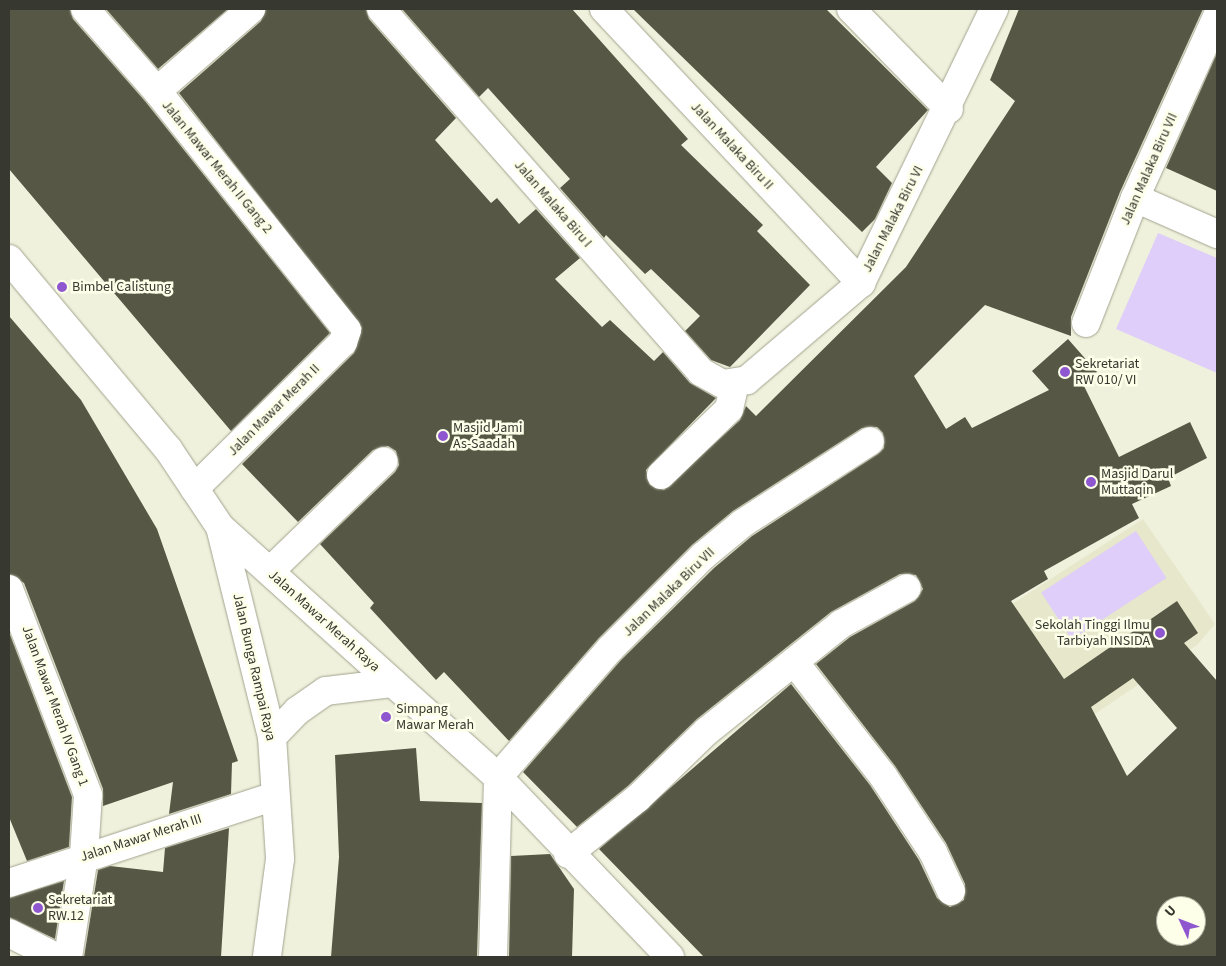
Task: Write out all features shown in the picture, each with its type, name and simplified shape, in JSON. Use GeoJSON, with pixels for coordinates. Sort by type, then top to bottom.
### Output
{"type":"FeatureCollection","features":[{"type":"Feature","properties":{"kind":"street","name":"Jalan Mawar Merah II Gang 2"},"geometry":{"type":"LineString","coordinates":[[85,9],[157,92],[346,328]]}},
{"type":"Feature","properties":{"kind":"street"},"geometry":{"type":"LineString","coordinates":[[157,92],[251,9]]}},
{"type":"Feature","properties":{"kind":"street","name":"Jalan Malaka Biru I"},"geometry":{"type":"LineString","coordinates":[[381,9],[702,372],[723,384],[735,383]]}},
{"type":"Feature","properties":{"kind":"street","name":"Jalan Malaka Biru II"},"geometry":{"type":"LineString","coordinates":[[604,9],[861,283]]}},
{"type":"Feature","properties":{"kind":"street"},"geometry":{"type":"LineString","coordinates":[[851,9],[949,109]]}},
{"type":"Feature","properties":{"kind":"street","name":"Jalan Malaka Biru VI"},"geometry":{"type":"LineString","coordinates":[[735,383],[747,380],[861,283],[949,109],[994,9]]}},
{"type":"Feature","properties":{"kind":"street","name":"Jalan Malaka Biru VII"},"geometry":{"type":"LineString","coordinates":[[1086,324],[1135,198],[1217,16]]}},
{"type":"Feature","properties":{"kind":"street"},"geometry":{"type":"LineString","coordinates":[[1135,198],[1217,234]]}},
{"type":"Feature","properties":{"kind":"street","name":"Jalan Mawar Merah Raya"},"geometry":{"type":"LineString","coordinates":[[9,259],[168,449],[220,527],[498,777],[568,854],[670,957]]}},
{"type":"Feature","properties":{"kind":"street","name":"Jalan Mawar Merah II"},"geometry":{"type":"LineString","coordinates":[[194,489],[342,342],[346,328]]}},
{"type":"Feature","properties":{"kind":"street"},"geometry":{"type":"LineString","coordinates":[[661,475],[729,409],[735,383]]}},
{"type":"Feature","properties":{"kind":"street","name":"Jalan Malaka Biru VII"},"geometry":{"type":"LineString","coordinates":[[498,777],[610,649],[703,556],[743,523],[870,441]]}},
{"type":"Feature","properties":{"kind":"street"},"geometry":{"type":"LineString","coordinates":[[270,571],[384,461]]}},
{"type":"Feature","properties":{"kind":"street","name":"Jalan Bunga Rampai Raya"},"geometry":{"type":"LineString","coordinates":[[220,527],[272,737],[280,859],[267,957]]}},
{"type":"Feature","properties":{"kind":"street"},"geometry":{"type":"LineString","coordinates":[[568,854],[638,798],[707,731],[842,624],[907,588]]}},
{"type":"Feature","properties":{"kind":"street","name":"Jalan Mawar Merah IV Gang 1"},"geometry":{"type":"LineString","coordinates":[[9,589],[88,795],[84,856],[68,957]]}},
{"type":"Feature","properties":{"kind":"street"},"geometry":{"type":"LineString","coordinates":[[795,663],[883,776],[933,852],[951,891]]}},
{"type":"Feature","properties":{"kind":"street"},"geometry":{"type":"LineString","coordinates":[[272,737],[297,711],[326,692],[392,683]]}},
{"type":"Feature","properties":{"kind":"street"},"geometry":{"type":"LineString","coordinates":[[492,957],[498,777]]}},
{"type":"Feature","properties":{"kind":"street","name":"Jalan Mawar Merah III"},"geometry":{"type":"LineString","coordinates":[[9,883],[84,856],[275,796]]}},
{"type":"Feature","properties":{"kind":"street"},"geometry":{"type":"LineString","coordinates":[[9,933],[56,957]]}},
{"type":"Feature","properties":{"kind":"shaded area"},"geometry":{"type":"Polygon","coordinates":[[[1158,233],[1217,258],[1217,373],[1116,329],[1158,233]]]}},
{"type":"Feature","properties":{"kind":"shaded area"},"geometry":{"type":"Polygon","coordinates":[[[1143,519],[1215,624],[1197,645],[1049,745],[975,628],[1143,519]]]}},
{"type":"Feature","properties":{"kind":"shaded area"},"geometry":{"type":"Polygon","coordinates":[[[1136,531],[1166,578],[1072,640],[1041,593],[1136,531]]]}},
{"type":"Feature","properties":{"kind":"building"},"geometry":{"type":"Polygon","coordinates":[[[9,9],[70,9],[73,19],[145,101],[330,333],[231,431],[9,169],[9,9]]]}},
{"type":"Feature","properties":{"kind":"building"},"geometry":{"type":"Polygon","coordinates":[[[106,9],[228,9],[158,69],[106,9]]]}},
{"type":"Feature","properties":{"kind":"building"},"geometry":{"type":"Polygon","coordinates":[[[266,9],[366,9],[369,19],[456,118],[435,140],[491,203],[497,198],[519,224],[536,209],[580,258],[555,279],[602,327],[610,320],[654,361],[663,352],[690,383],[716,398],[646,470],[650,485],[664,490],[740,420],[746,406],[756,416],[906,267],[1015,101],[990,80],[1019,9],[1203,9],[1120,192],[1071,317],[1071,336],[985,305],[914,376],[946,429],[965,417],[972,428],[1049,390],[1032,371],[1068,339],[1097,372],[1083,384],[1119,457],[1190,422],[1207,458],[1168,478],[1171,486],[1132,504],[1139,518],[1044,571],[1048,579],[1011,601],[1064,679],[1177,601],[1198,633],[1184,643],[1217,681],[1217,957],[704,957],[599,849],[791,684],[870,785],[919,860],[937,898],[950,907],[964,900],[965,884],[946,843],[895,766],[816,664],[850,637],[915,601],[923,589],[916,575],[900,574],[831,612],[697,719],[628,786],[577,827],[523,772],[621,660],[714,568],[752,536],[878,454],[884,448],[883,433],[877,427],[862,428],[733,511],[692,545],[599,638],[509,741],[444,672],[436,680],[370,608],[374,603],[320,544],[395,472],[399,465],[396,451],[388,446],[373,450],[298,522],[242,464],[354,353],[362,328],[179,93],[261,21],[266,9]],[[1133,678],[1091,707],[1127,776],[1177,728],[1133,678]]]}},
{"type":"Feature","properties":{"kind":"building"},"geometry":{"type":"Polygon","coordinates":[[[402,9],[572,9],[688,139],[681,145],[763,225],[757,231],[810,285],[730,367],[711,360],[685,331],[700,316],[651,269],[645,274],[606,235],[604,238],[560,188],[570,179],[488,88],[479,97],[402,9]]]}},
{"type":"Feature","properties":{"kind":"building"},"geometry":{"type":"Polygon","coordinates":[[[633,9],[826,9],[928,110],[876,167],[892,183],[875,219],[862,232],[633,9]]]}},
{"type":"Feature","properties":{"kind":"building"},"geometry":{"type":"Polygon","coordinates":[[[1217,53],[1217,191],[1166,168],[1217,53]]]}},
{"type":"Feature","properties":{"kind":"building"},"geometry":{"type":"Polygon","coordinates":[[[9,316],[81,400],[157,529],[238,761],[232,763],[231,794],[169,814],[173,782],[103,806],[103,789],[24,583],[9,574],[9,316]]]}},
{"type":"Feature","properties":{"kind":"building"},"geometry":{"type":"Polygon","coordinates":[[[9,632],[72,797],[69,847],[27,861],[9,817],[9,632]]]}},
{"type":"Feature","properties":{"kind":"building"},"geometry":{"type":"Polygon","coordinates":[[[416,748],[420,801],[482,803],[477,957],[331,957],[339,857],[335,755],[416,748]]]}},
{"type":"Feature","properties":{"kind":"building"},"geometry":{"type":"Polygon","coordinates":[[[229,828],[221,957],[84,957],[98,870],[110,866],[163,872],[165,848],[229,828]]]}},
{"type":"Feature","properties":{"kind":"building"},"geometry":{"type":"Polygon","coordinates":[[[550,854],[574,889],[572,957],[509,957],[511,856],[550,854]]]}},
{"type":"Feature","properties":{"kind":"building"},"geometry":{"type":"Polygon","coordinates":[[[64,881],[55,939],[9,917],[9,898],[64,881]]]}},
{"type":"Feature","properties":{"kind":"place","name":"Bimbel Calistung"},"geometry":{"type":"Point","coordinates":[62,287]}},
{"type":"Feature","properties":{"kind":"place","name":"Sekretariat RW 010/ VI"},"geometry":{"type":"Point","coordinates":[1065,372]}},
{"type":"Feature","properties":{"kind":"place","name":"Masjid Jami As-Saadah"},"geometry":{"type":"Point","coordinates":[443,436]}},
{"type":"Feature","properties":{"kind":"place","name":"Masjid Darul Muttaqin"},"geometry":{"type":"Point","coordinates":[1091,482]}},
{"type":"Feature","properties":{"kind":"place","name":"Sekolah Tinggi Ilmu Tarbiyah INSIDA"},"geometry":{"type":"Point","coordinates":[1160,633]}},
{"type":"Feature","properties":{"kind":"place","name":"Simpang Mawar Merah"},"geometry":{"type":"Point","coordinates":[386,717]}},
{"type":"Feature","properties":{"kind":"place","name":"Sekretariat RW.12"},"geometry":{"type":"Point","coordinates":[38,908]}}]}
